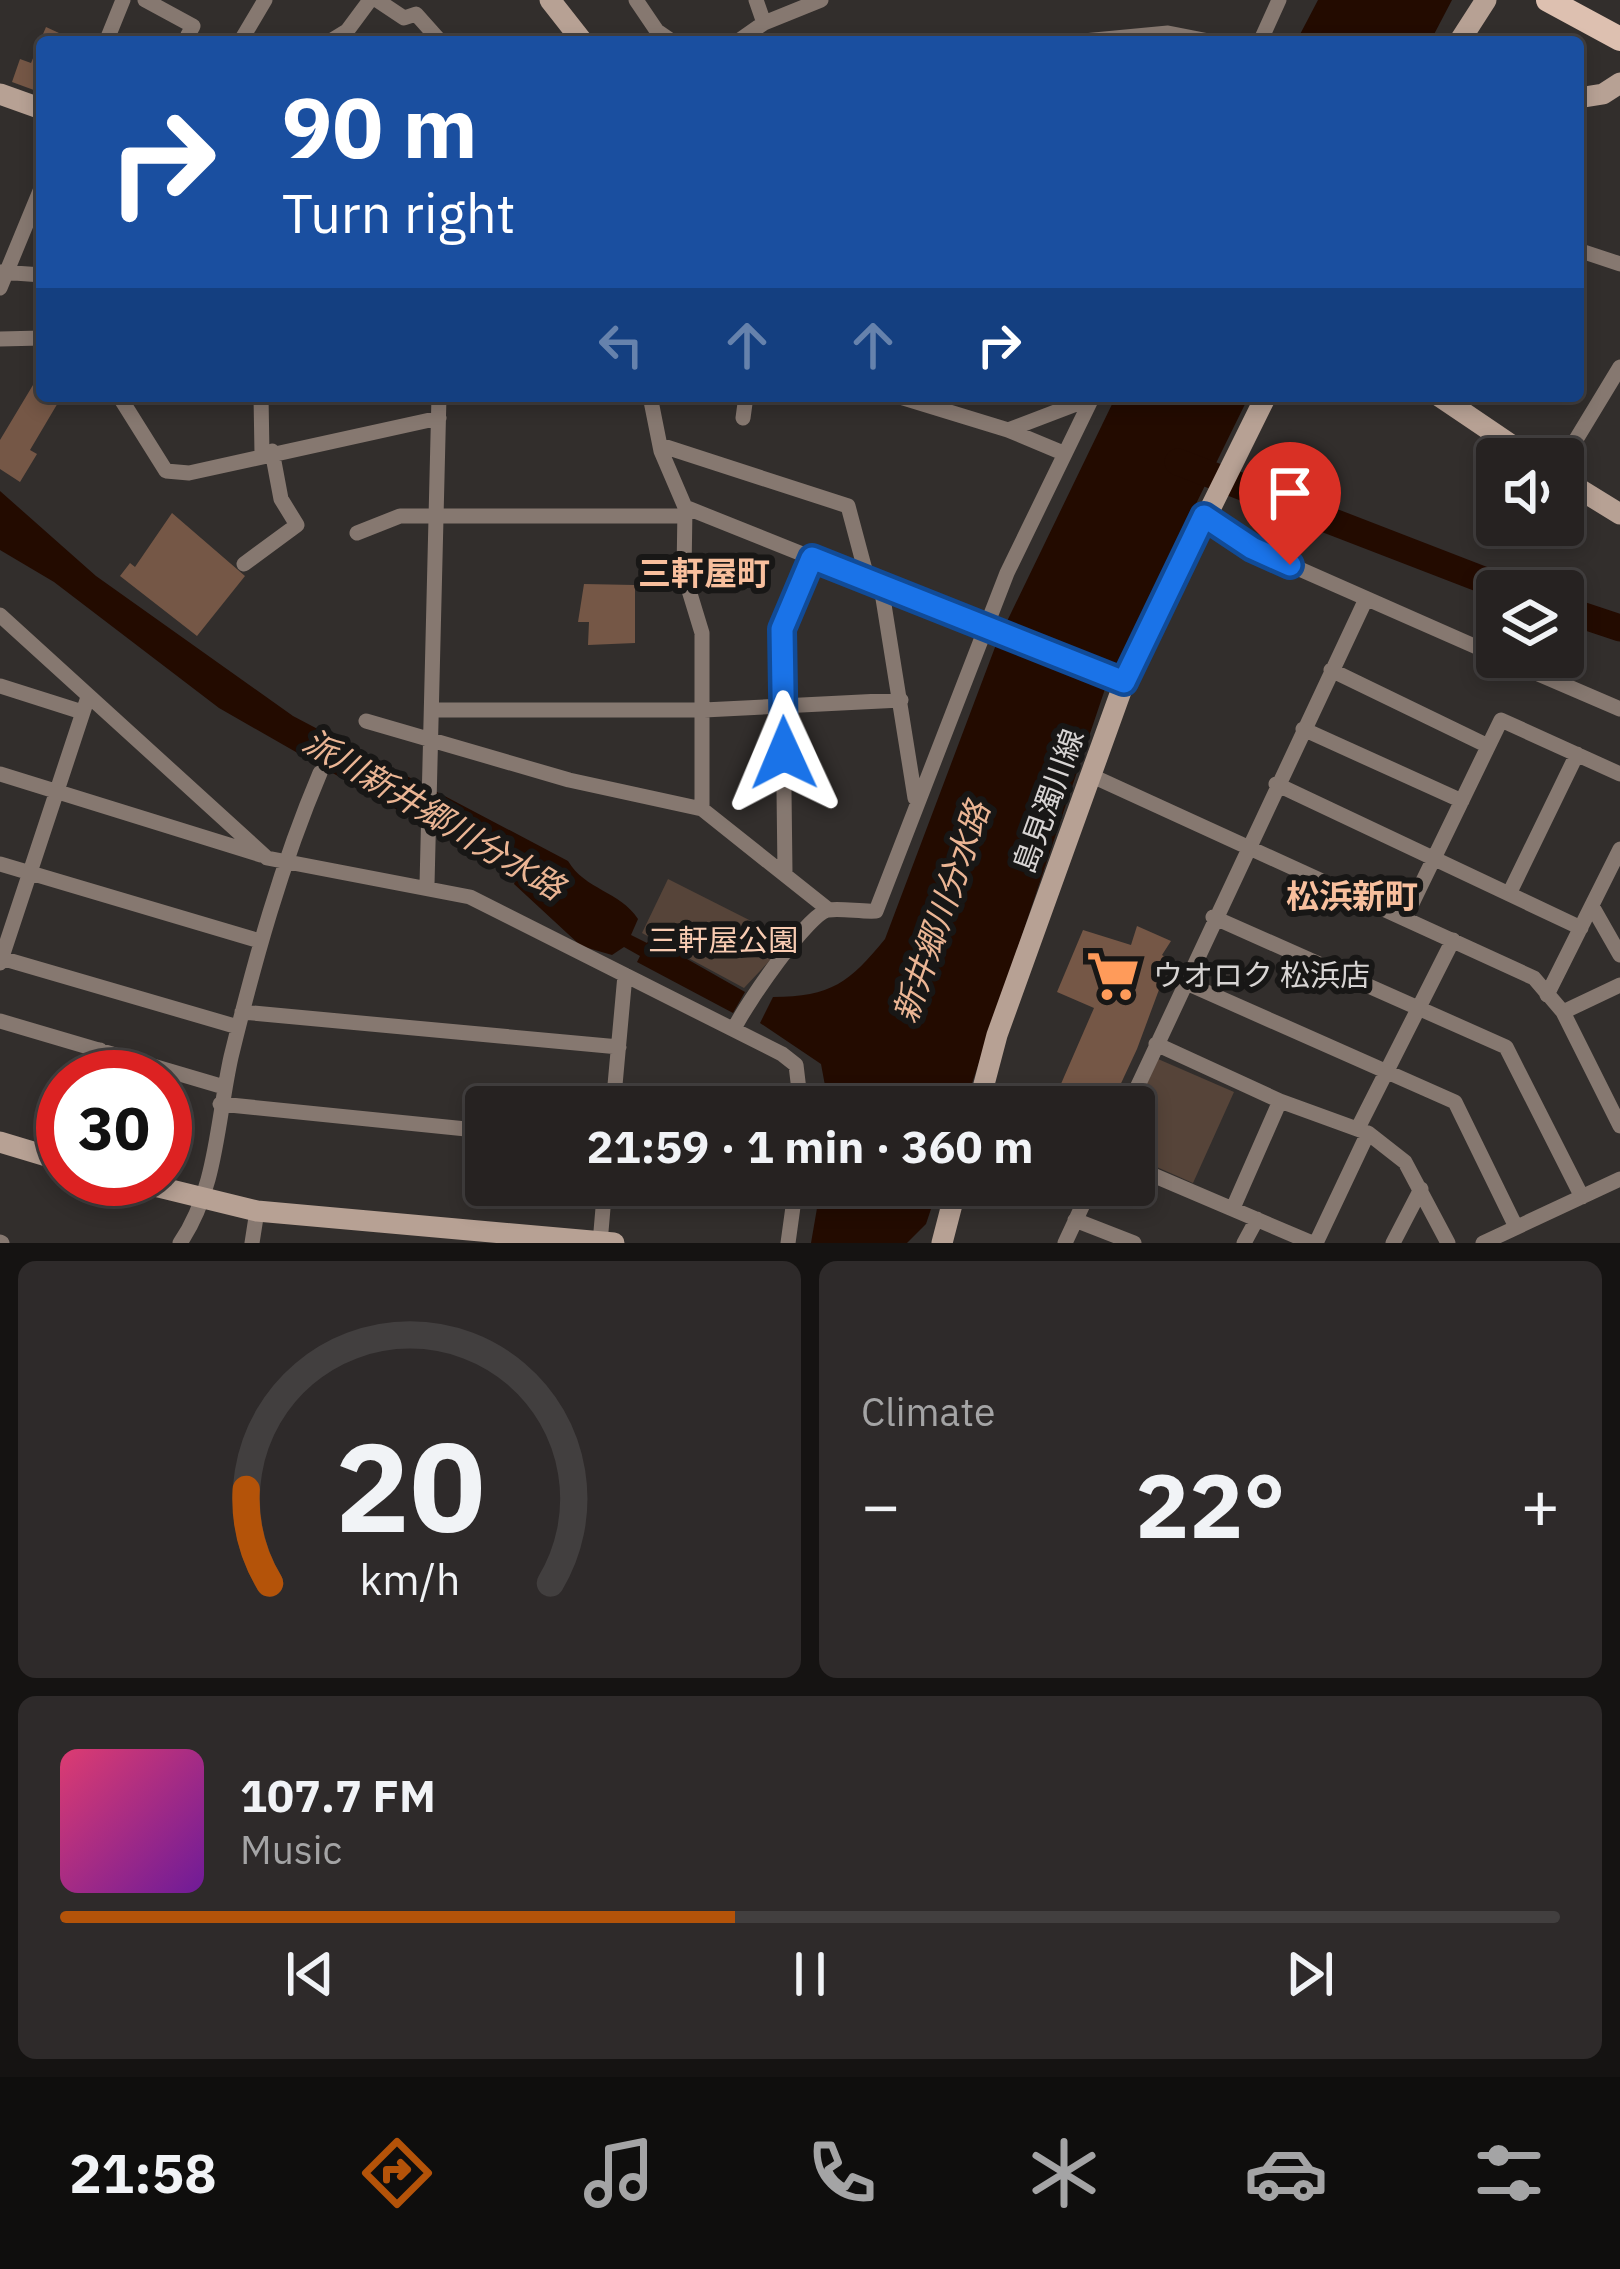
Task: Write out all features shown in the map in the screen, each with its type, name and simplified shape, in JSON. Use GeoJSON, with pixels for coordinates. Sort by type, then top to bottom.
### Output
{"type":"FeatureCollection","features":[{"type":"Feature","properties":{"kind":"main road"},"geometry":{"type":"LineString","coordinates":[[1549,0],[1620,39]]}},
{"type":"Feature","properties":{"kind":"street"},"geometry":{"type":"LineString","coordinates":[[108,36],[123,0]]}},
{"type":"Feature","properties":{"kind":"street"},"geometry":{"type":"LineString","coordinates":[[145,0],[193,26],[189,36]]}},
{"type":"Feature","properties":{"kind":"street"},"geometry":{"type":"LineString","coordinates":[[244,36],[265,0]]}},
{"type":"Feature","properties":{"kind":"street"},"geometry":{"type":"LineString","coordinates":[[550,0],[578,36]]}},
{"type":"Feature","properties":{"kind":"street"},"geometry":{"type":"LineString","coordinates":[[636,0],[664,36]]}},
{"type":"Feature","properties":{"kind":"street"},"geometry":{"type":"LineString","coordinates":[[756,0],[764,23]]}},
{"type":"Feature","properties":{"kind":"street"},"geometry":{"type":"LineString","coordinates":[[1262,36],[1279,0]]}},
{"type":"Feature","properties":{"kind":"street"},"geometry":{"type":"LineString","coordinates":[[1463,36],[1486,0]]}},
{"type":"Feature","properties":{"kind":"street"},"geometry":{"type":"LineString","coordinates":[[340,36],[366,2],[404,18],[416,14],[436,36]]}},
{"type":"Feature","properties":{"kind":"street"},"geometry":{"type":"LineString","coordinates":[[745,36],[810,2]]}},
{"type":"Feature","properties":{"kind":"street"},"geometry":{"type":"LineString","coordinates":[[1130,36],[1183,36]]}},
{"type":"Feature","properties":{"kind":"street"},"geometry":{"type":"LineString","coordinates":[[1584,97],[1603,94],[1620,83]]}},
{"type":"Feature","properties":{"kind":"street"},"geometry":{"type":"LineString","coordinates":[[0,94],[36,107]]}},
{"type":"Feature","properties":{"kind":"street"},"geometry":{"type":"LineString","coordinates":[[36,200],[2,278],[36,275]]}},
{"type":"Feature","properties":{"kind":"street"},"geometry":{"type":"LineString","coordinates":[[1584,252],[1620,264]]}},
{"type":"Feature","properties":{"kind":"street"},"geometry":{"type":"LineString","coordinates":[[0,339],[36,338]]}},
{"type":"Feature","properties":{"kind":"street"},"geometry":{"type":"LineString","coordinates":[[1577,438],[1620,367]]}},
{"type":"Feature","properties":{"kind":"street"},"geometry":{"type":"LineString","coordinates":[[122,402],[166,471],[189,472],[439,418]]}},
{"type":"Feature","properties":{"kind":"street"},"geometry":{"type":"LineString","coordinates":[[244,564],[297,525],[281,500],[267,453],[262,402]]}},
{"type":"Feature","properties":{"kind":"street"},"geometry":{"type":"LineString","coordinates":[[427,885],[435,710],[439,402]]}},
{"type":"Feature","properties":{"kind":"street"},"geometry":{"type":"LineString","coordinates":[[651,402],[683,512],[684,574],[702,633],[702,808]]}},
{"type":"Feature","properties":{"kind":"street"},"geometry":{"type":"LineString","coordinates":[[743,418],[745,402]]}},
{"type":"Feature","properties":{"kind":"street"},"geometry":{"type":"LineString","coordinates":[[917,402],[1008,430],[1063,453]]}},
{"type":"Feature","properties":{"kind":"street"},"geometry":{"type":"LineString","coordinates":[[1008,430],[1080,402]]}},
{"type":"Feature","properties":{"kind":"street"},"geometry":{"type":"LineString","coordinates":[[735,1027],[755,988],[787,957],[810,919],[829,910],[876,911],[915,801],[1063,453],[1090,402]]}},
{"type":"Feature","properties":{"kind":"street","name":"島見濁川線"},"geometry":{"type":"LineString","coordinates":[[984,1086],[997,1035],[1090,776],[1115,679],[1264,402]]}},
{"type":"Feature","properties":{"kind":"street"},"geometry":{"type":"LineString","coordinates":[[1447,402],[1501,438]]}},
{"type":"Feature","properties":{"kind":"street"},"geometry":{"type":"LineString","coordinates":[[660,445],[848,506],[874,583],[901,700],[915,801]]}},
{"type":"Feature","properties":{"kind":"street"},"geometry":{"type":"LineString","coordinates":[[1584,492],[1620,514]]}},
{"type":"Feature","properties":{"kind":"street"},"geometry":{"type":"LineString","coordinates":[[357,532],[400,516],[683,512],[812,558],[1115,679]]}},
{"type":"Feature","properties":{"kind":"street"},"geometry":{"type":"LineString","coordinates":[[1204,516],[1252,548],[1476,647]]}},
{"type":"Feature","properties":{"kind":"street"},"geometry":{"type":"LineString","coordinates":[[785,872],[782,629],[812,558]]}},
{"type":"Feature","properties":{"kind":"street"},"geometry":{"type":"LineString","coordinates":[[1137,1086],[1246,846],[1366,599]]}},
{"type":"Feature","properties":{"kind":"street"},"geometry":{"type":"LineString","coordinates":[[0,615],[83,704],[275,860]]}},
{"type":"Feature","properties":{"kind":"street"},"geometry":{"type":"LineString","coordinates":[[1331,670],[1489,746]]}},
{"type":"Feature","properties":{"kind":"street"},"geometry":{"type":"LineString","coordinates":[[1547,678],[1620,709]]}},
{"type":"Feature","properties":{"kind":"street"},"geometry":{"type":"LineString","coordinates":[[0,686],[83,704]]}},
{"type":"Feature","properties":{"kind":"street"},"geometry":{"type":"LineString","coordinates":[[435,710],[704,710],[901,700]]}},
{"type":"Feature","properties":{"kind":"street"},"geometry":{"type":"LineString","coordinates":[[83,704],[1,961],[240,1019],[620,1047]]}},
{"type":"Feature","properties":{"kind":"street"},"geometry":{"type":"LineString","coordinates":[[1406,919],[1501,720],[1620,774]]}},
{"type":"Feature","properties":{"kind":"street"},"geometry":{"type":"LineString","coordinates":[[366,721],[569,780],[702,808],[829,910]]}},
{"type":"Feature","properties":{"kind":"street"},"geometry":{"type":"LineString","coordinates":[[1303,729],[1462,801]]}},
{"type":"Feature","properties":{"kind":"street"},"geometry":{"type":"LineString","coordinates":[[1509,894],[1577,754]]}},
{"type":"Feature","properties":{"kind":"street"},"geometry":{"type":"LineString","coordinates":[[180,1243],[205,1202],[222,1095],[275,860],[320,773]]}},
{"type":"Feature","properties":{"kind":"street"},"geometry":{"type":"LineString","coordinates":[[0,774],[275,860],[427,885],[470,897],[735,1027],[796,1066],[798,1086]]}},
{"type":"Feature","properties":{"kind":"street"},"geometry":{"type":"LineString","coordinates":[[1090,776],[1534,978],[1563,1012],[1620,1126]]}},
{"type":"Feature","properties":{"kind":"street"},"geometry":{"type":"LineString","coordinates":[[1276,784],[1581,928]]}},
{"type":"Feature","properties":{"kind":"street"},"geometry":{"type":"LineString","coordinates":[[1547,995],[1620,849]]}},
{"type":"Feature","properties":{"kind":"street"},"geometry":{"type":"LineString","coordinates":[[0,864],[260,941]]}},
{"type":"Feature","properties":{"kind":"street"},"geometry":{"type":"LineString","coordinates":[[1592,906],[1620,955]]}},
{"type":"Feature","properties":{"kind":"street"},"geometry":{"type":"LineString","coordinates":[[1213,917],[1506,1047],[1582,1197]]}},
{"type":"Feature","properties":{"kind":"street"},"geometry":{"type":"LineString","coordinates":[[1155,1176],[1314,1243],[1386,1073],[1453,940]]}},
{"type":"Feature","properties":{"kind":"street"},"geometry":{"type":"LineString","coordinates":[[615,1086],[626,975]]}},
{"type":"Feature","properties":{"kind":"street"},"geometry":{"type":"LineString","coordinates":[[1184,982],[1455,1102],[1516,1227]]}},
{"type":"Feature","properties":{"kind":"street"},"geometry":{"type":"LineString","coordinates":[[1563,1012],[1620,985]]}},
{"type":"Feature","properties":{"kind":"street"},"geometry":{"type":"LineString","coordinates":[[0,1021],[100,1050]]}},
{"type":"Feature","properties":{"kind":"street"},"geometry":{"type":"LineString","coordinates":[[1156,1044],[1280,1101],[1363,1130],[1405,1162],[1448,1243]]}},
{"type":"Feature","properties":{"kind":"street"},"geometry":{"type":"LineString","coordinates":[[192,1084],[222,1095],[465,1128]]}},
{"type":"Feature","properties":{"kind":"street"},"geometry":{"type":"LineString","coordinates":[[1233,1208],[1280,1101]]}},
{"type":"Feature","properties":{"kind":"street"},"geometry":{"type":"LineString","coordinates":[[0,1142],[36,1153]]}},
{"type":"Feature","properties":{"kind":"street"},"geometry":{"type":"LineString","coordinates":[[1483,1243],[1620,1179]]}},
{"type":"Feature","properties":{"kind":"street"},"geometry":{"type":"LineString","coordinates":[[1393,1243],[1420,1189]]}},
{"type":"Feature","properties":{"kind":"street"},"geometry":{"type":"LineString","coordinates":[[192,1198],[257,1210],[614,1243]]}},
{"type":"Feature","properties":{"kind":"street"},"geometry":{"type":"LineString","coordinates":[[600,1242],[603,1206]]}},
{"type":"Feature","properties":{"kind":"street"},"geometry":{"type":"LineString","coordinates":[[788,1243],[793,1206]]}},
{"type":"Feature","properties":{"kind":"street"},"geometry":{"type":"LineString","coordinates":[[942,1243],[952,1206]]}},
{"type":"Feature","properties":{"kind":"street"},"geometry":{"type":"LineString","coordinates":[[1065,1243],[1082,1206]]}},
{"type":"Feature","properties":{"kind":"street"},"geometry":{"type":"LineString","coordinates":[[252,1243],[257,1210]]}},
{"type":"Feature","properties":{"kind":"street"},"geometry":{"type":"LineString","coordinates":[[1244,1243],[1257,1219]]}},
{"type":"Feature","properties":{"kind":"street"},"geometry":{"type":"LineString","coordinates":[[1076,1220],[1134,1243]]}},
{"type":"Feature","properties":{"kind":"green space","name":"三軒屋公園"},"geometry":{"type":"Polygon","coordinates":[[[668,879],[789,940],[744,988],[642,933],[668,879]]]}},
{"type":"Feature","properties":{"kind":"green space"},"geometry":{"type":"Polygon","coordinates":[[[1158,1059],[1234,1092],[1193,1183],[1155,1166],[1155,1086],[1146,1086],[1158,1059]]]}},
{"type":"Feature","properties":{"kind":"water"},"geometry":{"type":"Polygon","coordinates":[[[1318,0],[1452,0],[1433,36],[1299,36],[1318,0]]]}},
{"type":"Feature","properties":{"kind":"water","name":"新井郷川分水路"},"geometry":{"type":"Polygon","coordinates":[[[1113,402],[1246,402],[1105,689],[971,1086],[825,1086],[821,1064],[760,1023],[773,997],[810,994],[838,984],[885,939],[997,642],[1113,402]]]}},
{"type":"Feature","properties":{"kind":"water","name":"派川新井郷川分水路"},"geometry":{"type":"Polygon","coordinates":[[[0,491],[96,576],[293,716],[568,861],[631,910],[638,919],[631,935],[647,943],[650,938],[745,992],[733,1013],[637,962],[640,956],[624,947],[612,955],[581,946],[514,884],[516,878],[219,708],[54,582],[0,550],[0,491]]]}},
{"type":"Feature","properties":{"kind":"water"},"geometry":{"type":"Polygon","coordinates":[[[817,1206],[932,1206],[926,1224],[907,1243],[811,1243],[817,1206]]]}},
{"type":"Feature","properties":{"kind":"building"},"geometry":{"type":"Polygon","coordinates":[[[46,27],[59,33],[58,36],[42,36],[46,27]]]}},
{"type":"Feature","properties":{"kind":"building"},"geometry":{"type":"Polygon","coordinates":[[[36,51],[36,91],[12,82],[20,59],[31,63],[36,51]]]}},
{"type":"Feature","properties":{"kind":"building"},"geometry":{"type":"Polygon","coordinates":[[[36,380],[36,402],[58,402],[30,450],[37,454],[20,482],[0,469],[0,440],[36,380]]]}},
{"type":"Feature","properties":{"kind":"building"},"geometry":{"type":"Polygon","coordinates":[[[172,513],[245,576],[197,636],[120,576],[130,563],[135,567],[172,513]]]}},
{"type":"Feature","properties":{"kind":"building"},"geometry":{"type":"Polygon","coordinates":[[[584,584],[635,585],[635,643],[588,645],[589,622],[578,622],[584,584]]]}},
{"type":"Feature","properties":{"kind":"building","name":"ウオロク 松浜店"},"geometry":{"type":"Polygon","coordinates":[[[1137,926],[1171,941],[1162,955],[1170,960],[1120,1086],[1060,1086],[1094,1008],[1057,992],[1083,930],[1131,945],[1137,926]]]}},
{"type":"Feature","properties":{"kind":"waterway"},"geometry":{"type":"LineString","coordinates":[[1178,462],[1476,577]]}},
{"type":"Feature","properties":{"kind":"waterway"},"geometry":{"type":"LineString","coordinates":[[1584,616],[1620,628]]}},
{"type":"Feature","properties":{"kind":"place","name":"ウオロク 松浜店"},"geometry":{"type":"Point","coordinates":[1113,976]}},
{"type":"Feature","properties":{"kind":"district","name":"三軒屋町"},"geometry":{"type":"Point","coordinates":[704,573]}},
{"type":"Feature","properties":{"kind":"district","name":"松浜新町"},"geometry":{"type":"Point","coordinates":[1352,896]}},
{"type":"Feature","properties":{"kind":"route"},"geometry":{"type":"LineString","coordinates":[[784,753],[782,629],[812,558],[1124,682],[1204,516],[1252,548],[1290,565]]}}]}
